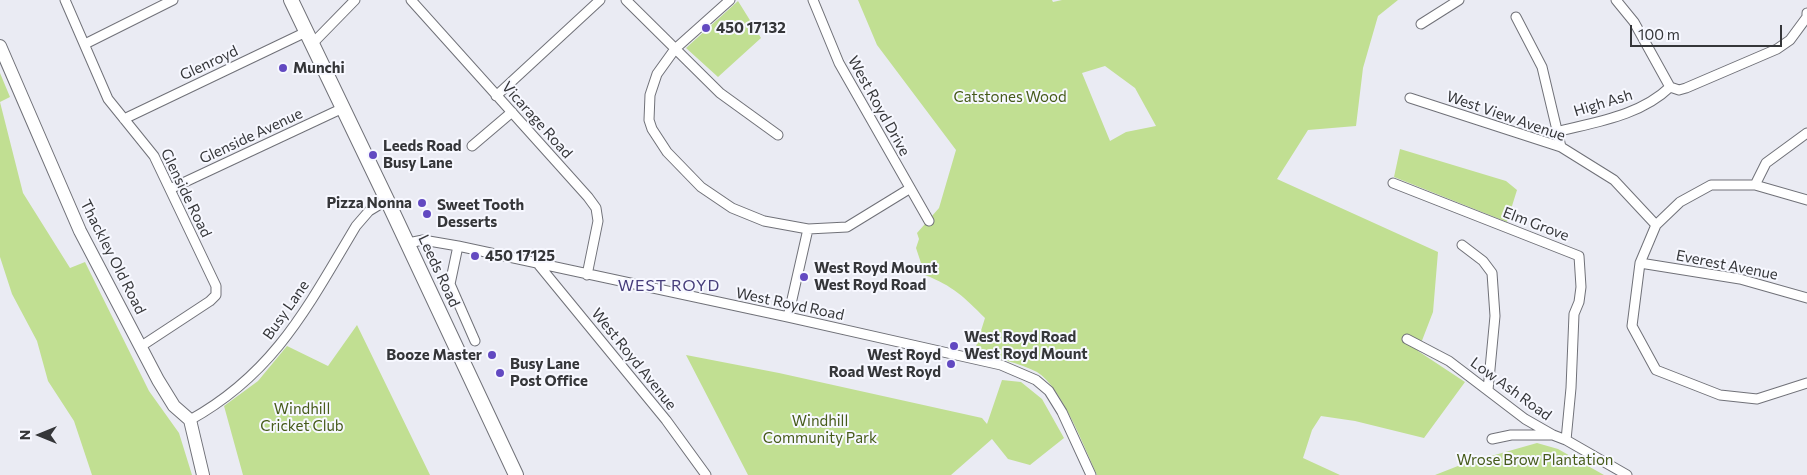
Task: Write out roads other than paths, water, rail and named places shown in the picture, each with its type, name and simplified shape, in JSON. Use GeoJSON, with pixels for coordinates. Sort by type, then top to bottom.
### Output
{"type":"FeatureCollection","features":[{"type":"Feature","properties":{"kind":"main road","name":"Leeds Road"},"geometry":{"type":"LineString","coordinates":[[292,0],[388,200],[516,475]]}},
{"type":"Feature","properties":{"kind":"street","name":"Glenside Road"},"geometry":{"type":"LineString","coordinates":[[65,0],[108,99],[154,156],[216,286],[216,296],[210,301],[140,347]]}},
{"type":"Feature","properties":{"kind":"street"},"geometry":{"type":"LineString","coordinates":[[84,44],[173,0]]}},
{"type":"Feature","properties":{"kind":"street"},"geometry":{"type":"LineString","coordinates":[[309,38],[355,0]]}},
{"type":"Feature","properties":{"kind":"street","name":"Vicarage Road"},"geometry":{"type":"LineString","coordinates":[[411,0],[596,208],[598,221],[587,275]]}},
{"type":"Feature","properties":{"kind":"street"},"geometry":{"type":"LineString","coordinates":[[496,96],[600,0]]}},
{"type":"Feature","properties":{"kind":"street"},"geometry":{"type":"LineString","coordinates":[[626,0],[720,93],[778,135]]}},
{"type":"Feature","properties":{"kind":"street"},"geometry":{"type":"LineString","coordinates":[[730,0],[676,49],[657,74],[650,95],[649,120],[652,129],[667,152],[701,187],[732,208],[764,222],[808,229],[847,227],[909,189]]}},
{"type":"Feature","properties":{"kind":"street","name":"West Royd Drive"},"geometry":{"type":"LineString","coordinates":[[813,0],[839,64],[929,222]]}},
{"type":"Feature","properties":{"kind":"street"},"geometry":{"type":"LineString","coordinates":[[1421,24],[1458,0]]}},
{"type":"Feature","properties":{"kind":"street"},"geometry":{"type":"LineString","coordinates":[[1616,0],[1634,22],[1670,87],[1679,90],[1776,49],[1790,40],[1807,13]]}},
{"type":"Feature","properties":{"kind":"street"},"geometry":{"type":"LineString","coordinates":[[1516,17],[1542,68],[1561,147]]}},
{"type":"Feature","properties":{"kind":"street","name":"Glenroyd"},"geometry":{"type":"LineString","coordinates":[[124,119],[309,38]]}},
{"type":"Feature","properties":{"kind":"street","name":"Thackley Old Road"},"geometry":{"type":"LineString","coordinates":[[0,46],[80,231],[158,380],[174,406],[190,420]]}},
{"type":"Feature","properties":{"kind":"street","name":"High Ash"},"geometry":{"type":"LineString","coordinates":[[1556,132],[1625,114],[1658,98],[1670,87]]}},
{"type":"Feature","properties":{"kind":"street","name":"West View Avenue"},"geometry":{"type":"LineString","coordinates":[[1410,98],[1561,147],[1614,180],[1656,225]]}},
{"type":"Feature","properties":{"kind":"street","name":"Glenside Avenue"},"geometry":{"type":"LineString","coordinates":[[170,189],[343,108]]}},
{"type":"Feature","properties":{"kind":"street"},"geometry":{"type":"LineString","coordinates":[[472,146],[512,112]]}},
{"type":"Feature","properties":{"kind":"street"},"geometry":{"type":"LineString","coordinates":[[1755,185],[1766,163],[1807,133]]}},
{"type":"Feature","properties":{"kind":"street","name":"Elm Grove"},"geometry":{"type":"LineString","coordinates":[[1393,183],[1580,256],[1581,287],[1579,302],[1574,314],[1571,388],[1566,440]]}},
{"type":"Feature","properties":{"kind":"street"},"geometry":{"type":"LineString","coordinates":[[1807,200],[1755,185],[1711,184],[1680,202],[1656,225],[1640,264],[1632,326],[1656,370],[1720,395],[1757,399],[1807,383]]}},
{"type":"Feature","properties":{"kind":"street","name":"Busy Lane"},"geometry":{"type":"LineString","coordinates":[[190,420],[214,407],[238,389],[262,366],[288,336],[356,226],[370,211],[388,200]]}},
{"type":"Feature","properties":{"kind":"street"},"geometry":{"type":"LineString","coordinates":[[788,317],[808,229]]}},
{"type":"Feature","properties":{"kind":"street","name":"West Royd Road"},"geometry":{"type":"LineString","coordinates":[[408,243],[424,240],[458,246],[1000,365],[1036,380],[1049,392],[1062,412],[1092,475]]}},
{"type":"Feature","properties":{"kind":"street"},"geometry":{"type":"LineString","coordinates":[[1462,245],[1483,261],[1492,273],[1495,316],[1488,390]]}},
{"type":"Feature","properties":{"kind":"street"},"geometry":{"type":"LineString","coordinates":[[458,246],[450,284],[475,341]]}},
{"type":"Feature","properties":{"kind":"street","name":"West Royd Avenue"},"geometry":{"type":"LineString","coordinates":[[538,264],[666,420],[706,475]]}},
{"type":"Feature","properties":{"kind":"street","name":"Everest Avenue"},"geometry":{"type":"LineString","coordinates":[[1640,264],[1740,279],[1807,298]]}},
{"type":"Feature","properties":{"kind":"street","name":"Low Ash Road"},"geometry":{"type":"LineString","coordinates":[[1407,339],[1449,361],[1525,419],[1566,440],[1626,475]]}},
{"type":"Feature","properties":{"kind":"street"},"geometry":{"type":"LineString","coordinates":[[190,420],[203,475]]}},
{"type":"Feature","properties":{"kind":"street"},"geometry":{"type":"LineString","coordinates":[[1492,439],[1511,435],[1553,435]]}},
{"type":"Feature","properties":{"kind":"place","name":"450 17132"},"geometry":{"type":"Point","coordinates":[706,28]}},
{"type":"Feature","properties":{"kind":"place","name":"Munchi"},"geometry":{"type":"Point","coordinates":[283,68]}},
{"type":"Feature","properties":{"kind":"place","name":"Leeds Road Busy Lane"},"geometry":{"type":"Point","coordinates":[373,155]}},
{"type":"Feature","properties":{"kind":"place","name":"Pizza Nonna"},"geometry":{"type":"Point","coordinates":[422,203]}},
{"type":"Feature","properties":{"kind":"place","name":"Sweet Tooth Desserts"},"geometry":{"type":"Point","coordinates":[427,214]}},
{"type":"Feature","properties":{"kind":"place","name":"450 17125"},"geometry":{"type":"Point","coordinates":[475,256]}},
{"type":"Feature","properties":{"kind":"place","name":"West Royd Mount West Royd Road"},"geometry":{"type":"Point","coordinates":[804,277]}},
{"type":"Feature","properties":{"kind":"place","name":"West Royd Road West Royd Mount"},"geometry":{"type":"Point","coordinates":[954,346]}},
{"type":"Feature","properties":{"kind":"place","name":"Booze Master"},"geometry":{"type":"Point","coordinates":[492,355]}},
{"type":"Feature","properties":{"kind":"place","name":"West Royd Road West Royd"},"geometry":{"type":"Point","coordinates":[951,364]}},
{"type":"Feature","properties":{"kind":"place","name":"Busy Lane Post Office"},"geometry":{"type":"Point","coordinates":[500,373]}},
{"type":"Feature","properties":{"kind":"district","name":"WEST ROYD"},"geometry":{"type":"Point","coordinates":[669,286]}},
{"type":"Feature","properties":{"kind":"park label","name":"Catstones Wood"},"geometry":{"type":"Point","coordinates":[1010,97]}},
{"type":"Feature","properties":{"kind":"park label","name":"Windhill Cricket Club"},"geometry":{"type":"Point","coordinates":[302,418]}},
{"type":"Feature","properties":{"kind":"park label","name":"Windhill Community Park"},"geometry":{"type":"Point","coordinates":[820,430]}},
{"type":"Feature","properties":{"kind":"park label","name":"Wrose Brow Plantation"},"geometry":{"type":"Point","coordinates":[1535,460]}}]}
